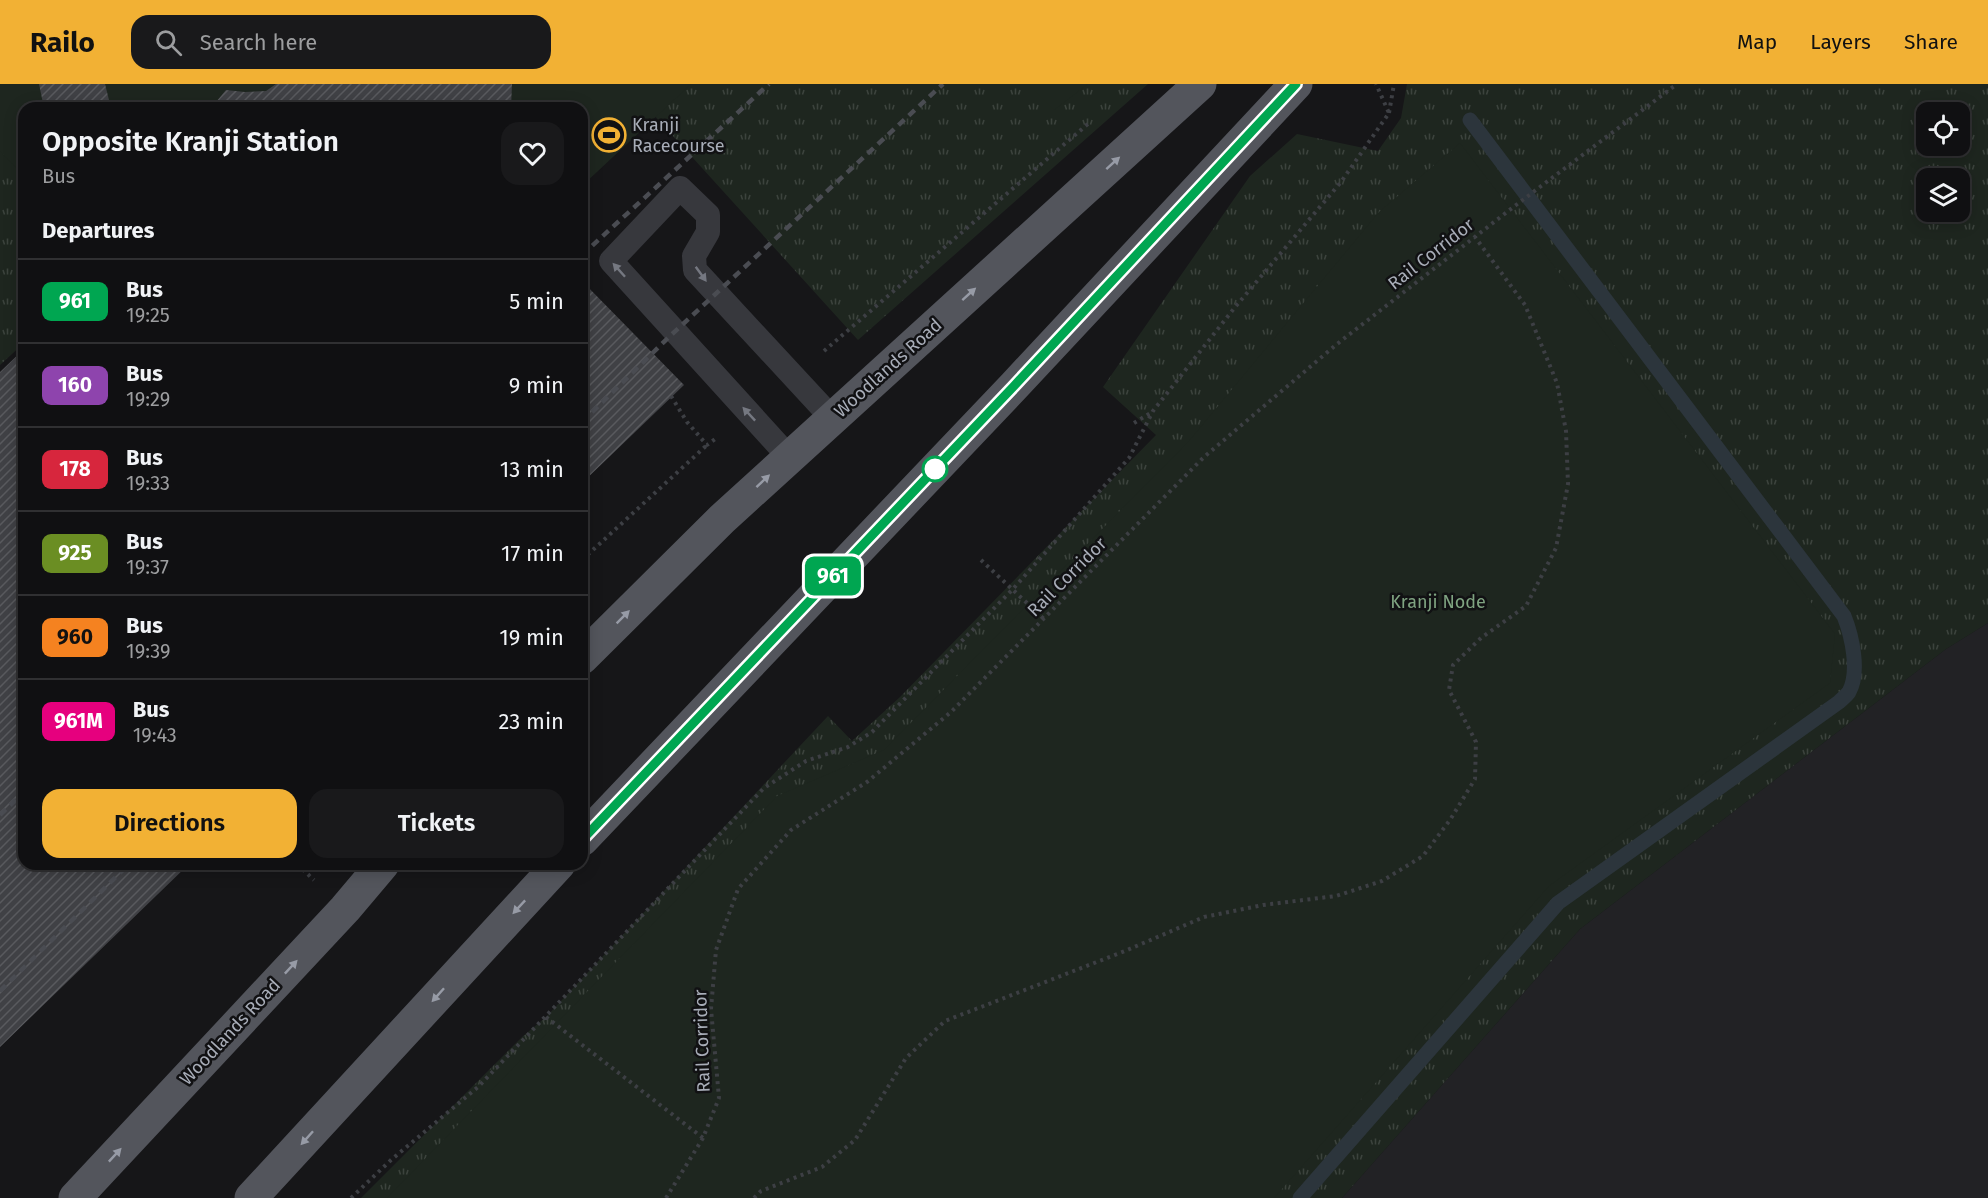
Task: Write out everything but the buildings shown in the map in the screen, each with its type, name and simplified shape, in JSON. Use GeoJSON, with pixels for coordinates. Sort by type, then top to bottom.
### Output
{"type":"FeatureCollection","features":[{"type":"Feature","properties":{"kind":"main road","name":"Woodlands Road"},"geometry":{"type":"LineString","coordinates":[[588,652],[722,519],[1200,84]]}},
{"type":"Feature","properties":{"kind":"main road"},"geometry":{"type":"LineString","coordinates":[[588,834],[1022,378],[1296,84]]}},
{"type":"Feature","properties":{"kind":"main road","name":"Woodlands Road"},"geometry":{"type":"LineString","coordinates":[[75,1198],[345,909],[378,870]]}},
{"type":"Feature","properties":{"kind":"main road"},"geometry":{"type":"LineString","coordinates":[[251,1198],[553,870]]}},
{"type":"Feature","properties":{"kind":"lane"},"geometry":{"type":"LineString","coordinates":[[789,457],[611,261],[680,188],[708,215],[708,232],[694,256],[695,270],[832,418]]}},
{"type":"Feature","properties":{"kind":"path"},"geometry":{"type":"LineString","coordinates":[[1376,84],[1389,113]]}},
{"type":"Feature","properties":{"kind":"path"},"geometry":{"type":"LineString","coordinates":[[351,1198],[391,1160],[478,1087],[764,788],[806,761],[848,747],[872,732],[1013,589],[1129,458],[1153,411],[1236,306],[1341,182],[1389,113],[1394,84]]}},
{"type":"Feature","properties":{"kind":"path","name":"Rail Corridor"},"geometry":{"type":"LineString","coordinates":[[666,1198],[703,1137],[719,1098],[711,1009],[716,950],[738,889],[791,830],[867,782],[951,712],[1204,457],[1337,344],[1677,84]]}},
{"type":"Feature","properties":{"kind":"path"},"geometry":{"type":"LineString","coordinates":[[793,377],[1098,115]]}},
{"type":"Feature","properties":{"kind":"path"},"geometry":{"type":"LineString","coordinates":[[754,1198],[761,1191],[822,1167],[855,1140],[906,1058],[945,1021],[1125,951],[1204,917],[1263,905],[1336,896],[1382,881],[1423,856],[1450,820],[1475,779],[1476,742],[1449,690],[1453,665],[1481,638],[1526,606],[1557,548],[1568,484],[1566,432],[1557,383],[1525,305],[1475,237]]}},
{"type":"Feature","properties":{"kind":"path"},"geometry":{"type":"LineString","coordinates":[[671,396],[687,422]]}},
{"type":"Feature","properties":{"kind":"path"},"geometry":{"type":"LineString","coordinates":[[1134,423],[1153,411]]}},
{"type":"Feature","properties":{"kind":"path"},"geometry":{"type":"LineString","coordinates":[[588,554],[707,445]]}},
{"type":"Feature","properties":{"kind":"path"},"geometry":{"type":"LineString","coordinates":[[981,560],[1044,619]]}},
{"type":"Feature","properties":{"kind":"path"},"geometry":{"type":"LineString","coordinates":[[546,1017],[703,1137]]}},
{"type":"Feature","properties":{"kind":"shaded area"},"geometry":{"type":"Polygon","coordinates":[[[1988,623],[1988,1198],[1342,1198],[1580,929],[1946,649],[1988,623]]]}},
{"type":"Feature","properties":{"kind":"green space"},"geometry":{"type":"Polygon","coordinates":[[[0,84],[18,102],[18,348],[0,365],[0,84]]]}},
{"type":"Feature","properties":{"kind":"green space","name":"Kranji Racecourse"},"geometry":{"type":"Polygon","coordinates":[[[0,84],[691,84],[588,180],[588,102],[18,102],[18,170],[0,151],[0,84]]]}},
{"type":"Feature","properties":{"kind":"green space"},"geometry":{"type":"Polygon","coordinates":[[[513,84],[1148,84],[858,340],[653,114],[588,109],[588,102],[512,102],[513,84]]]}},
{"type":"Feature","properties":{"kind":"green space"},"geometry":{"type":"Polygon","coordinates":[[[1028,84],[1088,84],[1054,110],[1028,84]]]}},
{"type":"Feature","properties":{"kind":"green space","name":"Kranji Node"},"geometry":{"type":"Polygon","coordinates":[[[1407,84],[1988,84],[1988,623],[1946,649],[1580,929],[1342,1198],[361,1198],[522,1037],[546,1017],[828,716],[852,741],[900,697],[1156,435],[1103,387],[1250,176],[1297,134],[1378,151],[1401,118],[1407,84]]]}},
{"type":"Feature","properties":{"kind":"green space","name":"Kranji Node"},"geometry":{"type":"Polygon","coordinates":[[[1460,143],[1835,634],[1830,683],[1549,886],[1274,1198],[387,1198],[777,796],[884,750],[1189,441],[1379,212],[1460,143]]]}},
{"type":"Feature","properties":{"kind":"waterway"},"geometry":{"type":"LineString","coordinates":[[1300,1198],[1558,903],[1839,702],[1849,692],[1854,674],[1852,644],[1844,616],[1470,120]]}},
{"type":"Feature","properties":{"kind":"railway"},"geometry":{"type":"LineString","coordinates":[[588,250],[769,84]]}},
{"type":"Feature","properties":{"kind":"railway"},"geometry":{"type":"LineString","coordinates":[[588,416],[670,336],[943,84]]}},
{"type":"Feature","properties":{"kind":"railway"},"geometry":{"type":"LineString","coordinates":[[0,815],[18,798]]}},
{"type":"Feature","properties":{"kind":"railway"},"geometry":{"type":"LineString","coordinates":[[0,991],[123,870]]}},
{"type":"Feature","properties":{"kind":"bus line","name":"961"},"geometry":{"type":"LineString","coordinates":[[588,834],[1014,386],[1296,84]]}},
{"type":"Feature","properties":{"kind":"place","name":"Kranji Racecourse"},"geometry":{"type":"Point","coordinates":[609,135]}}]}
